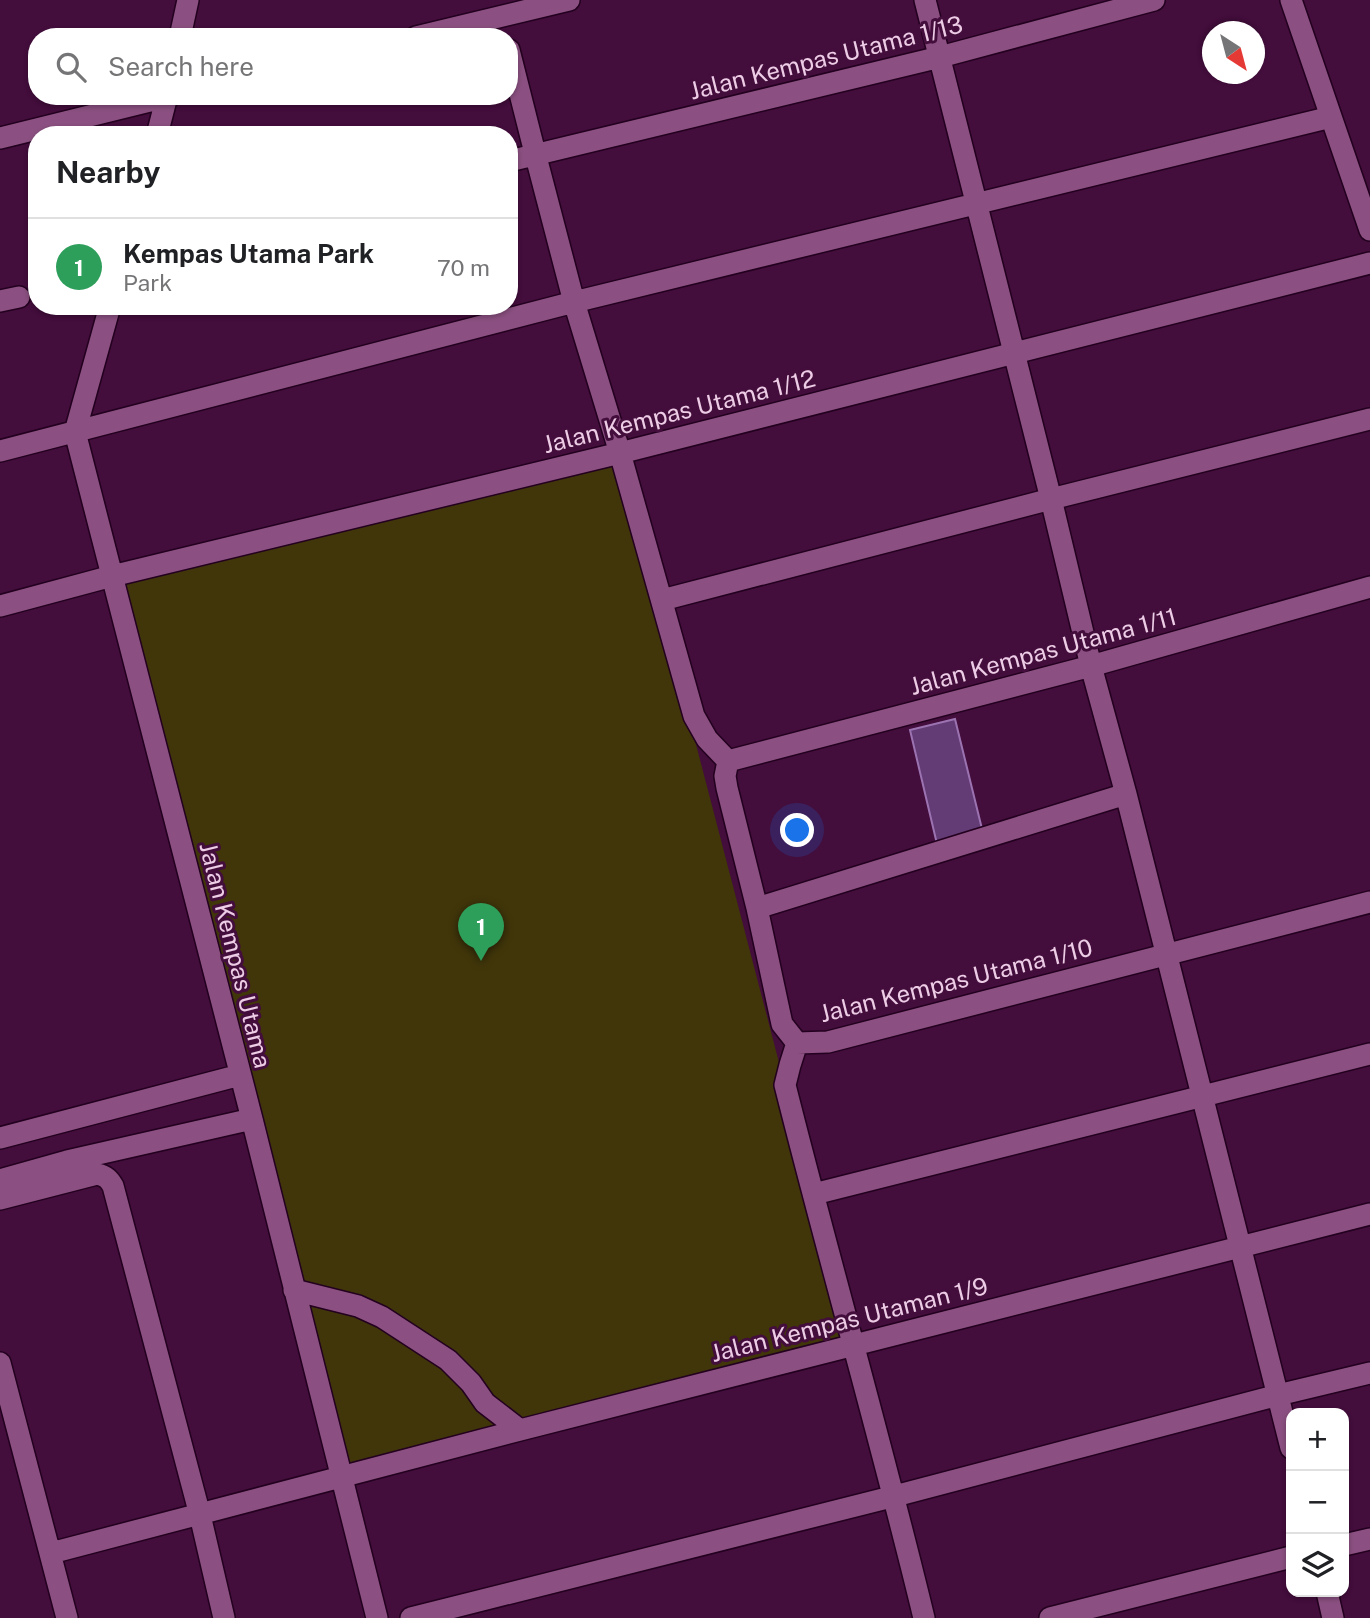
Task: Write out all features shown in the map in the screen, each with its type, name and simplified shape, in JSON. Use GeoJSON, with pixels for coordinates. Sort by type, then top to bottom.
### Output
{"type":"FeatureCollection","features":[{"type":"Feature","properties":{"kind":"street"},"geometry":{"type":"LineString","coordinates":[[182,28],[188,0]]}},
{"type":"Feature","properties":{"kind":"street"},"geometry":{"type":"LineString","coordinates":[[456,28],[569,0]]}},
{"type":"Feature","properties":{"kind":"street"},"geometry":{"type":"LineString","coordinates":[[925,0],[1091,666],[1126,794],[1286,1428]]}},
{"type":"Feature","properties":{"kind":"street","name":"Jalan Kempas Utama 1/13"},"geometry":{"type":"LineString","coordinates":[[518,158],[940,57],[1154,0]]}},
{"type":"Feature","properties":{"kind":"street"},"geometry":{"type":"LineString","coordinates":[[1292,0],[1370,230]]}},
{"type":"Feature","properties":{"kind":"street"},"geometry":{"type":"LineString","coordinates":[[518,86],[574,302],[620,453],[694,716],[707,739],[729,761]]}},
{"type":"Feature","properties":{"kind":"street"},"geometry":{"type":"LineString","coordinates":[[48,126],[132,105]]}},
{"type":"Feature","properties":{"kind":"street"},"geometry":{"type":"LineString","coordinates":[[160,126],[165,105]]}},
{"type":"Feature","properties":{"kind":"street"},"geometry":{"type":"LineString","coordinates":[[0,451],[574,302],[1331,117]]}},
{"type":"Feature","properties":{"kind":"street"},"geometry":{"type":"LineString","coordinates":[[0,138],[28,131]]}},
{"type":"Feature","properties":{"kind":"street","name":"Jalan Kempas Utama 1/12"},"geometry":{"type":"LineString","coordinates":[[0,606],[112,576],[620,453],[1370,263]]}},
{"type":"Feature","properties":{"kind":"street","name":"Jalan Kempas Utama"},"geometry":{"type":"LineString","coordinates":[[108,315],[75,432],[377,1618]]}},
{"type":"Feature","properties":{"kind":"street"},"geometry":{"type":"LineString","coordinates":[[662,600],[1370,419]]}},
{"type":"Feature","properties":{"kind":"street","name":"Jalan Kempas Utama 1/11"},"geometry":{"type":"LineString","coordinates":[[729,761],[1091,666],[1370,587]]}},
{"type":"Feature","properties":{"kind":"street","name":"Jalan Kempas Utama 1/10"},"geometry":{"type":"LineString","coordinates":[[729,761],[725,776],[727,788],[782,1024],[797,1043],[828,1041],[1370,902]]}},
{"type":"Feature","properties":{"kind":"street"},"geometry":{"type":"LineString","coordinates":[[757,908],[1126,794]]}},
{"type":"Feature","properties":{"kind":"street"},"geometry":{"type":"LineString","coordinates":[[797,1043],[785,1086],[895,1496],[924,1618]]}},
{"type":"Feature","properties":{"kind":"street"},"geometry":{"type":"LineString","coordinates":[[814,1194],[1370,1054]]}},
{"type":"Feature","properties":{"kind":"street"},"geometry":{"type":"LineString","coordinates":[[0,1138],[240,1075]]}},
{"type":"Feature","properties":{"kind":"street"},"geometry":{"type":"LineString","coordinates":[[0,1180],[67,1161],[252,1119]]}},
{"type":"Feature","properties":{"kind":"street"},"geometry":{"type":"LineString","coordinates":[[0,1199],[97,1174],[110,1180],[200,1515],[224,1618]]}},
{"type":"Feature","properties":{"kind":"street","name":"Jalan Kempas Utaman 1/9"},"geometry":{"type":"LineString","coordinates":[[51,1553],[520,1430],[1370,1214]]}},
{"type":"Feature","properties":{"kind":"street"},"geometry":{"type":"LineString","coordinates":[[294,1290],[358,1306],[382,1317],[448,1360],[471,1383],[485,1403],[520,1430]]}},
{"type":"Feature","properties":{"kind":"street"},"geometry":{"type":"LineString","coordinates":[[0,1363],[67,1618]]}},
{"type":"Feature","properties":{"kind":"street"},"geometry":{"type":"LineString","coordinates":[[411,1618],[1370,1373]]}},
{"type":"Feature","properties":{"kind":"street"},"geometry":{"type":"LineString","coordinates":[[1349,1544],[1370,1539]]}},
{"type":"Feature","properties":{"kind":"street"},"geometry":{"type":"LineString","coordinates":[[1050,1618],[1286,1558]]}},
{"type":"Feature","properties":{"kind":"street"},"geometry":{"type":"LineString","coordinates":[[1328,1597],[1333,1618]]}},
{"type":"Feature","properties":{"kind":"shaded area"},"geometry":{"type":"Polygon","coordinates":[[[620,453],[853,1346],[342,1478],[112,576],[620,453]]]}},
{"type":"Feature","properties":{"kind":"building"},"geometry":{"type":"Polygon","coordinates":[[[955,719],[983,833],[937,844],[910,730],[955,719]]]}},
{"type":"Feature","properties":{"kind":"place","name":"Kempas Utama Park"},"geometry":{"type":"Point","coordinates":[481,961]}}]}
